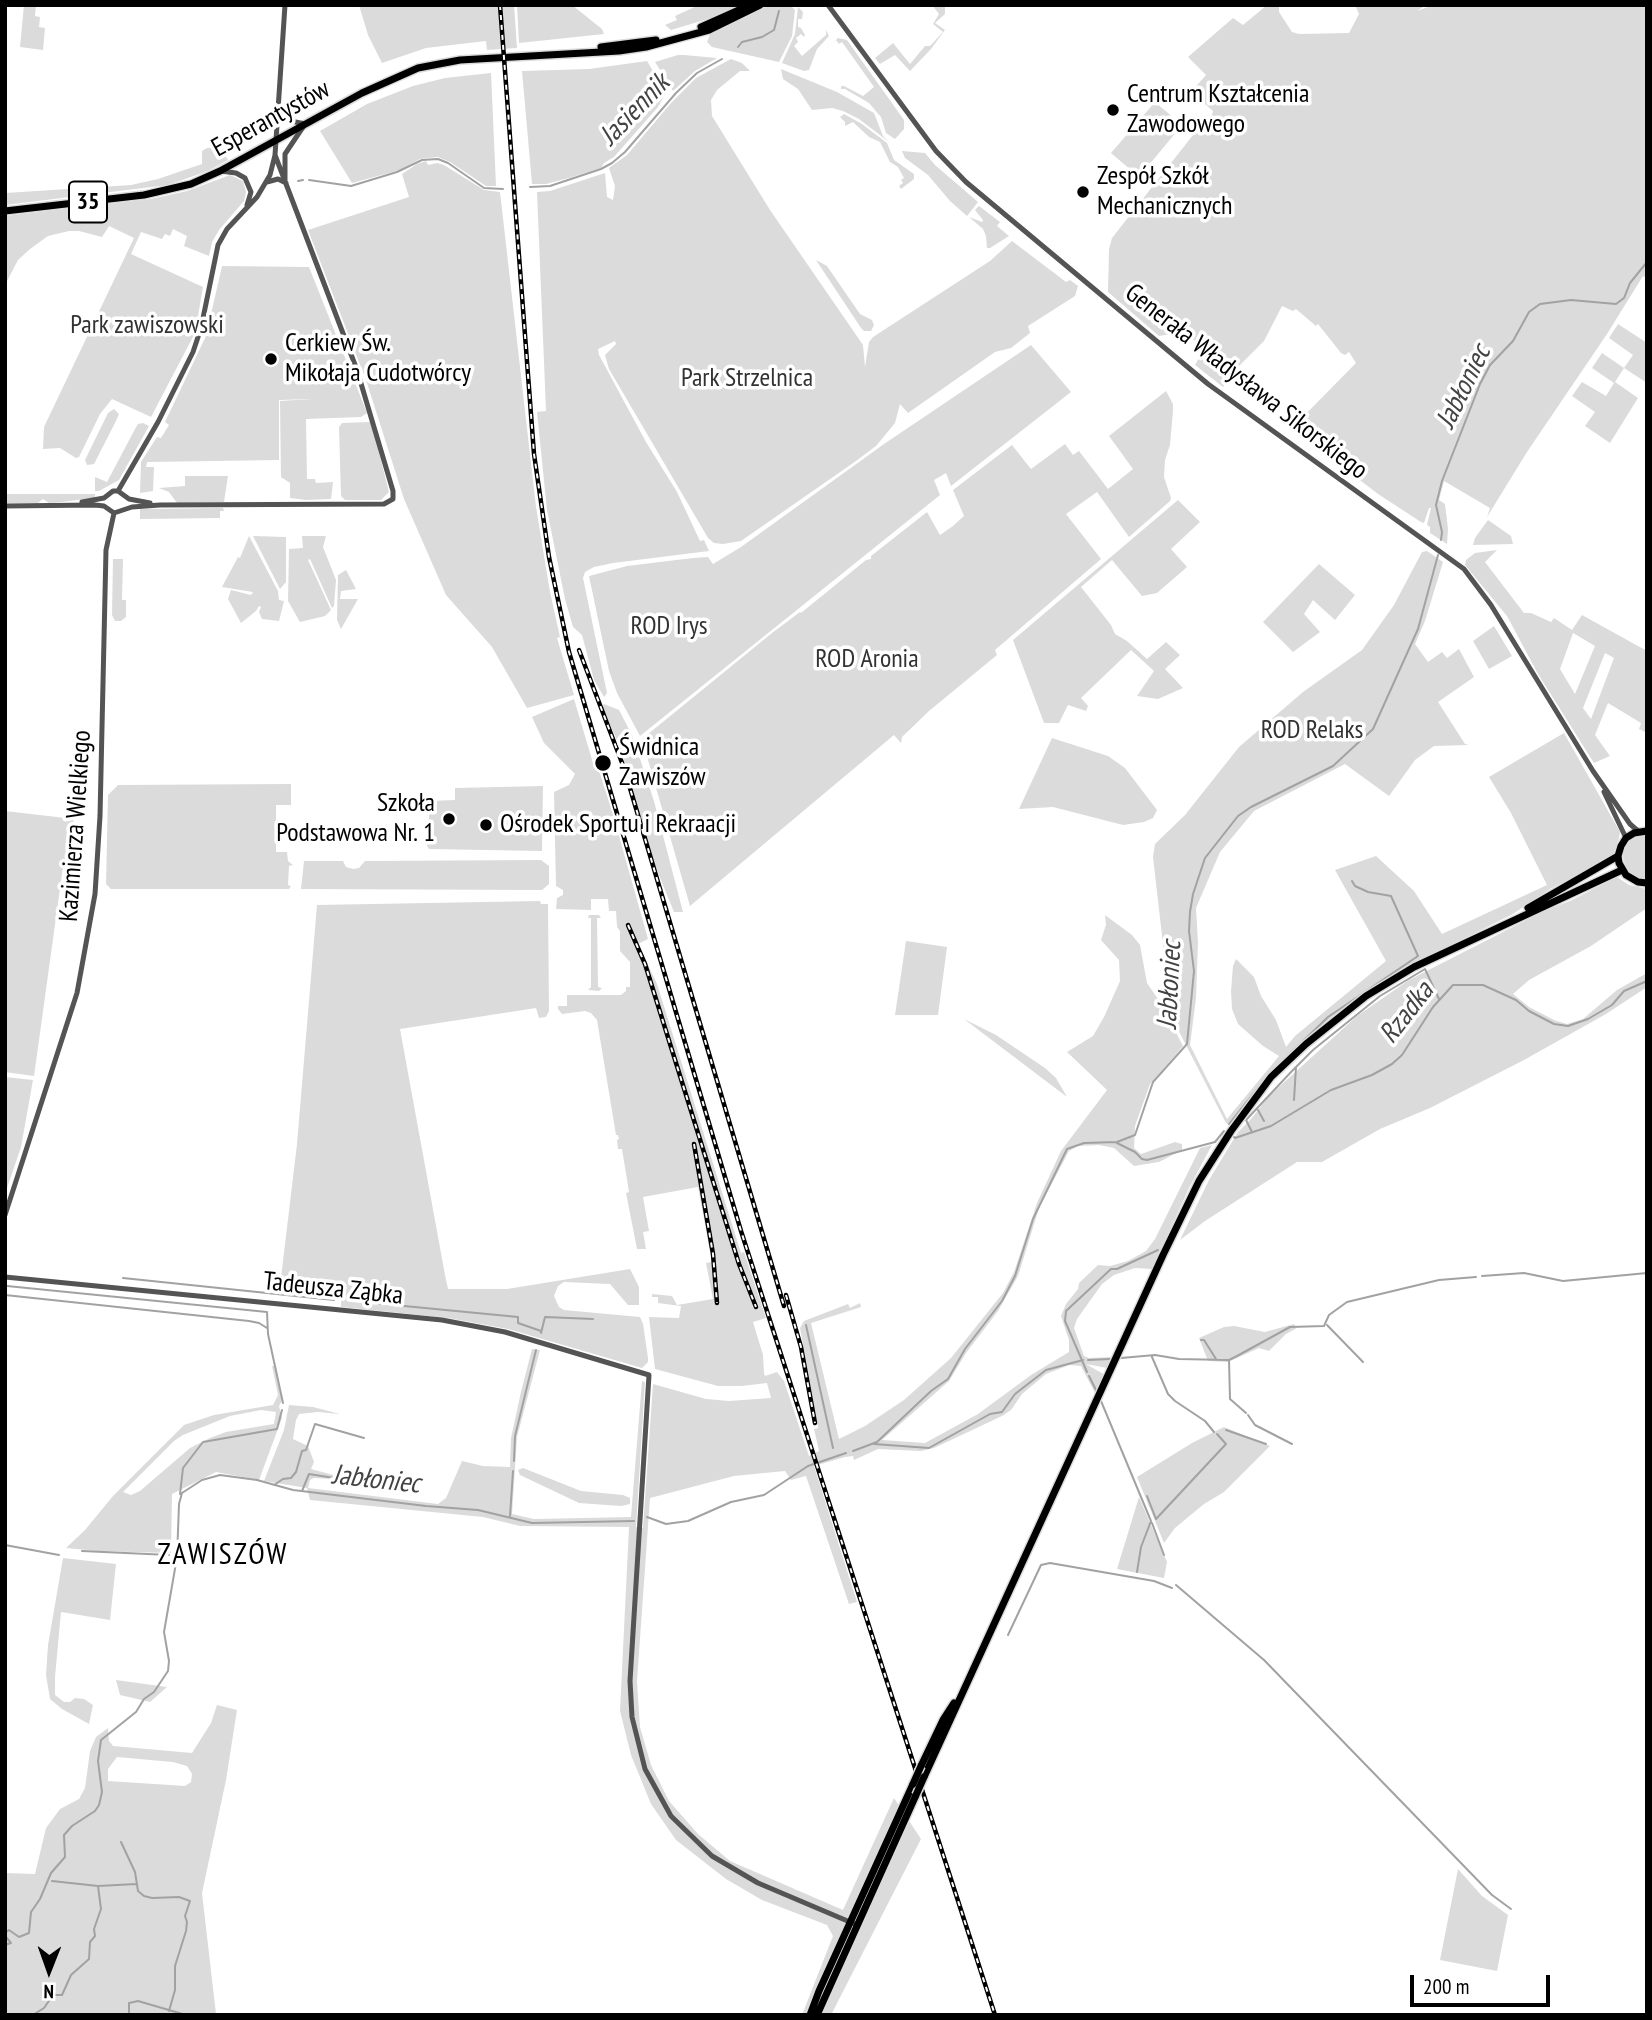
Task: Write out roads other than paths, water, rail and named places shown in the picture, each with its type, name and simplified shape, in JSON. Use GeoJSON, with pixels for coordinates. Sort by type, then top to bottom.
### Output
{"type":"FeatureCollection","features":[{"type":"Feature","properties":{"kind":"main road","name":"Esperantystów"},"geometry":{"type":"LineString","coordinates":[[552,53],[666,38],[707,25],[750,5]]}},
{"type":"Feature","properties":{"kind":"main road","name":"Esperantystów"},"geometry":{"type":"LineString","coordinates":[[5,211],[144,195],[181,187],[220,171],[362,93],[418,68],[460,60],[626,50],[669,42],[709,30],[760,5]]}},
{"type":"Feature","properties":{"kind":"main road"},"geometry":{"type":"LineString","coordinates":[[1643,831],[1626,838],[1620,846],[1618,856],[1622,870],[1632,879],[1647,883]]}},
{"type":"Feature","properties":{"kind":"main road"},"geometry":{"type":"LineString","coordinates":[[1510,920],[1618,856]]}},
{"type":"Feature","properties":{"kind":"main road"},"geometry":{"type":"LineString","coordinates":[[810,2015],[819,1991],[916,1795],[1163,1255],[1199,1181],[1231,1131],[1271,1077],[1306,1044],[1366,996],[1414,967],[1622,870]]}},
{"type":"Feature","properties":{"kind":"main road"},"geometry":{"type":"LineString","coordinates":[[817,2015],[921,1766],[943,1720],[968,1682]]}},
{"type":"Feature","properties":{"kind":"street"},"geometry":{"type":"LineString","coordinates":[[118,491],[158,422],[193,352],[201,328],[219,245],[227,229],[257,197],[267,182],[275,155],[285,5]]}},
{"type":"Feature","properties":{"kind":"street","name":"Generała Władysława Sikorskiego"},"geometry":{"type":"LineString","coordinates":[[828,5],[936,151],[966,182],[1208,384],[1464,569],[1490,605],[1593,771],[1630,824],[1643,831]]}},
{"type":"Feature","properties":{"kind":"street"},"geometry":{"type":"LineString","coordinates":[[277,111],[286,120],[305,124],[285,154],[286,183]]}},
{"type":"Feature","properties":{"kind":"street"},"geometry":{"type":"LineString","coordinates":[[5,506],[98,505],[114,513],[160,505],[384,504],[393,499],[393,491],[357,370],[275,155]]}},
{"type":"Feature","properties":{"kind":"street"},"geometry":{"type":"LineString","coordinates":[[220,171],[236,173],[248,183],[250,195],[245,208]]}},
{"type":"Feature","properties":{"kind":"street"},"geometry":{"type":"LineString","coordinates":[[267,182],[278,179],[286,183]]}},
{"type":"Feature","properties":{"kind":"street"},"geometry":{"type":"LineString","coordinates":[[73,504],[118,491],[135,501],[160,505]]}},
{"type":"Feature","properties":{"kind":"street"},"geometry":{"type":"LineString","coordinates":[[107,496],[108,508]]}},
{"type":"Feature","properties":{"kind":"street"},"geometry":{"type":"LineString","coordinates":[[125,509],[128,505],[127,498]]}},
{"type":"Feature","properties":{"kind":"street","name":"Kazimierza Wielkiego"},"geometry":{"type":"LineString","coordinates":[[5,1215],[77,993],[95,894],[100,816],[106,550],[114,513]]}},
{"type":"Feature","properties":{"kind":"street","name":"Generała Władysława Sikorskiego"},"geometry":{"type":"LineString","coordinates":[[1593,771],[1626,838]]}},
{"type":"Feature","properties":{"kind":"street","name":"Tadeusza Ząbka"},"geometry":{"type":"LineString","coordinates":[[5,1277],[442,1320],[505,1332],[649,1375],[630,1681],[632,1717],[643,1762],[653,1786],[671,1816],[698,1845],[726,1867],[854,1923]]}},
{"type":"Feature","properties":{"kind":"waterway","name":"Jasiennik"},"geometry":{"type":"LineString","coordinates":[[738,47],[742,42],[762,37],[774,30],[779,11]]}},
{"type":"Feature","properties":{"kind":"waterway","name":"Jasiennik"},"geometry":{"type":"LineString","coordinates":[[530,187],[550,186],[612,163],[697,73],[722,59]]}},
{"type":"Feature","properties":{"kind":"waterway","name":"Jasiennik"},"geometry":{"type":"LineString","coordinates":[[309,180],[351,186],[397,172],[422,160],[438,159],[484,188],[503,189]]}},
{"type":"Feature","properties":{"kind":"waterway","name":"Jasiennik"},"geometry":{"type":"LineString","coordinates":[[298,181],[303,180]]}},
{"type":"Feature","properties":{"kind":"waterway","name":"Jabłoniec"},"geometry":{"type":"LineString","coordinates":[[1441,540],[1442,532],[1436,505],[1442,481],[1480,384],[1490,365],[1513,341],[1529,312],[1540,304],[1571,300],[1616,304],[1624,298],[1630,283],[1647,262]]}},
{"type":"Feature","properties":{"kind":"waterway","name":"Jabłoniec"},"geometry":{"type":"LineString","coordinates":[[853,1451],[877,1442],[931,1391],[948,1379],[965,1349],[1002,1301],[1015,1276],[1033,1219],[1067,1149],[1084,1143],[1117,1142],[1135,1135],[1153,1082],[1187,1044],[1194,971],[1189,931],[1190,912],[1205,858],[1238,816],[1333,766],[1373,729],[1418,629],[1438,555]]}},
{"type":"Feature","properties":{"kind":"waterway"},"geometry":{"type":"LineString","coordinates":[[1271,1072],[1328,1017],[1418,956],[1391,896],[1368,892],[1355,886],[1352,881]]}},
{"type":"Feature","properties":{"kind":"waterway"},"geometry":{"type":"LineString","coordinates":[[1252,1132],[1246,1120],[1292,1071],[1313,1050],[1380,996],[1425,969],[1439,999]]}},
{"type":"Feature","properties":{"kind":"waterway","name":"Rzadka"},"geometry":{"type":"LineString","coordinates":[[1234,1137],[1271,1126],[1331,1090],[1372,1075],[1392,1064],[1402,1055],[1433,1007],[1453,985],[1483,985],[1516,1000],[1529,1011],[1554,1024],[1568,1026],[1588,1019],[1612,1005],[1624,991],[1647,981]]}},
{"type":"Feature","properties":{"kind":"waterway"},"geometry":{"type":"LineString","coordinates":[[1294,1100],[1296,1067]]}},
{"type":"Feature","properties":{"kind":"waterway"},"geometry":{"type":"LineString","coordinates":[[1229,1124],[1265,1079]]}},
{"type":"Feature","properties":{"kind":"waterway"},"geometry":{"type":"LineString","coordinates":[[1258,1110],[1264,1121]]}},
{"type":"Feature","properties":{"kind":"waterway","name":"Rzadka"},"geometry":{"type":"LineString","coordinates":[[1117,1143],[1147,1160],[1215,1142],[1224,1131]]}},
{"type":"Feature","properties":{"kind":"waterway"},"geometry":{"type":"LineString","coordinates":[[1087,1372],[1065,1321],[1066,1311],[1111,1269],[1117,1269],[1158,1250]]}},
{"type":"Feature","properties":{"kind":"waterway"},"geometry":{"type":"LineString","coordinates":[[1482,1276],[1524,1273],[1563,1281],[1647,1273]]}},
{"type":"Feature","properties":{"kind":"waterway"},"geometry":{"type":"LineString","coordinates":[[1246,1413],[1230,1399],[1229,1360],[1290,1327],[1324,1326],[1329,1315],[1347,1302],[1439,1280],[1476,1277]]}},
{"type":"Feature","properties":{"kind":"waterway"},"geometry":{"type":"LineString","coordinates":[[123,1278],[334,1300]]}},
{"type":"Feature","properties":{"kind":"waterway"},"geometry":{"type":"LineString","coordinates":[[7,1286],[267,1312],[268,1334],[283,1403]]}},
{"type":"Feature","properties":{"kind":"waterway"},"geometry":{"type":"LineString","coordinates":[[5,1295],[249,1321],[267,1328]]}},
{"type":"Feature","properties":{"kind":"waterway"},"geometry":{"type":"LineString","coordinates":[[363,1302],[518,1317],[518,1323],[541,1331]]}},
{"type":"Feature","properties":{"kind":"waterway"},"geometry":{"type":"LineString","coordinates":[[541,1333],[545,1317],[593,1319]]}},
{"type":"Feature","properties":{"kind":"waterway"},"geometry":{"type":"LineString","coordinates":[[806,1325],[833,1448]]}},
{"type":"Feature","properties":{"kind":"waterway"},"geometry":{"type":"LineString","coordinates":[[1327,1325],[1363,1362]]}},
{"type":"Feature","properties":{"kind":"waterway"},"geometry":{"type":"LineString","coordinates":[[1201,1340],[1204,1340],[1216,1359]]}},
{"type":"Feature","properties":{"kind":"waterway"},"geometry":{"type":"LineString","coordinates":[[514,1461],[515,1436],[536,1350]]}},
{"type":"Feature","properties":{"kind":"waterway"},"geometry":{"type":"LineString","coordinates":[[1121,1358],[1155,1355],[1179,1359],[1228,1360]]}},
{"type":"Feature","properties":{"kind":"waterway"},"geometry":{"type":"LineString","coordinates":[[1152,1357],[1168,1394],[1205,1421],[1214,1432]]}},
{"type":"Feature","properties":{"kind":"waterway"},"geometry":{"type":"LineString","coordinates":[[1088,1360],[1110,1359]]}},
{"type":"Feature","properties":{"kind":"waterway"},"geometry":{"type":"LineString","coordinates":[[874,1444],[929,1448],[990,1414],[1002,1412],[1015,1394],[1046,1370],[1083,1360]]}},
{"type":"Feature","properties":{"kind":"waterway"},"geometry":{"type":"LineString","coordinates":[[1089,1376],[1096,1390]]}},
{"type":"Feature","properties":{"kind":"waterway"},"geometry":{"type":"LineString","coordinates":[[1101,1401],[1151,1521],[1141,1547],[1137,1572]]}},
{"type":"Feature","properties":{"kind":"waterway"},"geometry":{"type":"LineString","coordinates":[[180,1494],[183,1468],[203,1442],[277,1429],[282,1410]]}},
{"type":"Feature","properties":{"kind":"waterway"},"geometry":{"type":"LineString","coordinates":[[1248,1415],[1255,1425],[1292,1444]]}},
{"type":"Feature","properties":{"kind":"waterway"},"geometry":{"type":"LineString","coordinates":[[274,1485],[283,1479],[291,1478],[296,1472],[302,1451],[306,1450],[315,1424],[364,1438]]}},
{"type":"Feature","properties":{"kind":"waterway"},"geometry":{"type":"LineString","coordinates":[[1226,1430],[1266,1444]]}},
{"type":"Feature","properties":{"kind":"waterway"},"geometry":{"type":"LineString","coordinates":[[1147,1496],[1156,1519],[1226,1444],[1217,1434]]}},
{"type":"Feature","properties":{"kind":"waterway","name":"Jabłoniec"},"geometry":{"type":"LineString","coordinates":[[647,1517],[666,1524],[688,1521],[731,1502],[764,1495],[808,1466],[846,1453]]}},
{"type":"Feature","properties":{"kind":"waterway"},"geometry":{"type":"LineString","coordinates":[[510,1516],[513,1471]]}},
{"type":"Feature","properties":{"kind":"waterway"},"geometry":{"type":"LineString","coordinates":[[302,1491],[309,1474],[353,1481]]}},
{"type":"Feature","properties":{"kind":"waterway","name":"Jabłoniec"},"geometry":{"type":"LineString","coordinates":[[177,1558],[179,1504],[182,1493],[202,1480],[220,1475],[257,1480],[293,1490],[478,1510],[532,1523],[634,1521]]}},
{"type":"Feature","properties":{"kind":"waterway"},"geometry":{"type":"LineString","coordinates":[[1152,1523],[1164,1555]]}},
{"type":"Feature","properties":{"kind":"waterway"},"geometry":{"type":"LineString","coordinates":[[5,1545],[59,1555]]}},
{"type":"Feature","properties":{"kind":"waterway"},"geometry":{"type":"LineString","coordinates":[[82,1551],[169,1555]]}},
{"type":"Feature","properties":{"kind":"waterway","name":"Jabłoniec"},"geometry":{"type":"LineString","coordinates":[[5,1945],[11,1943],[6,1937],[9,1930],[19,1937],[29,1933],[31,1912],[51,1873],[65,1857],[64,1835],[99,1805],[102,1792],[98,1761],[101,1740],[136,1712],[168,1671],[164,1632],[176,1563]]}},
{"type":"Feature","properties":{"kind":"waterway"},"geometry":{"type":"LineString","coordinates":[[1008,1635],[1041,1565],[1050,1563],[1154,1581],[1172,1588]]}},
{"type":"Feature","properties":{"kind":"waterway"},"geometry":{"type":"LineString","coordinates":[[1176,1585],[1264,1660],[1492,1895],[1511,1909]]}},
{"type":"Feature","properties":{"kind":"waterway"},"geometry":{"type":"LineString","coordinates":[[121,1842],[135,1872],[138,1891],[152,1898],[179,1897],[190,1901],[185,1916],[186,1931],[175,1966],[175,1990],[169,2011]]}},
{"type":"Feature","properties":{"kind":"waterway"},"geometry":{"type":"LineString","coordinates":[[52,1881],[98,1886],[136,1884]]}},
{"type":"Feature","properties":{"kind":"waterway"},"geometry":{"type":"LineString","coordinates":[[33,2015],[44,2008],[53,1995],[62,1995],[71,1975],[89,1959],[90,1942],[95,1936],[94,1929],[101,1909],[98,1886]]}},
{"type":"Feature","properties":{"kind":"waterway"},"geometry":{"type":"LineString","coordinates":[[129,2015],[129,2003],[138,2001],[186,2015]]}},
{"type":"Feature","properties":{"kind":"railway"},"geometry":{"type":"LineString","coordinates":[[500,5],[534,454],[549,557],[569,652],[741,1231],[995,2015]]}},
{"type":"Feature","properties":{"kind":"railway"},"geometry":{"type":"LineString","coordinates":[[579,650],[624,768],[784,1306]]}},
{"type":"Feature","properties":{"kind":"railway"},"geometry":{"type":"LineString","coordinates":[[628,925],[645,964],[739,1264],[756,1307]]}},
{"type":"Feature","properties":{"kind":"railway"},"geometry":{"type":"LineString","coordinates":[[694,1144],[713,1254],[717,1303]]}},
{"type":"Feature","properties":{"kind":"railway"},"geometry":{"type":"LineString","coordinates":[[786,1295],[801,1347],[815,1423]]}},
{"type":"Feature","properties":{"kind":"place","name":"Centrum Kształcenia Zawodowego"},"geometry":{"type":"Point","coordinates":[1113,110]}},
{"type":"Feature","properties":{"kind":"place","name":"Zespół Szkół Mechanicznych"},"geometry":{"type":"Point","coordinates":[1083,192]}},
{"type":"Feature","properties":{"kind":"place","name":"Cerkiew Św. Mikołaja Cudotwórcy"},"geometry":{"type":"Point","coordinates":[271,359]}},
{"type":"Feature","properties":{"kind":"place","name":"Świdnica Zawiszów"},"geometry":{"type":"Point","coordinates":[603,763]}},
{"type":"Feature","properties":{"kind":"place","name":"Szkoła Podstawowa Nr. 1"},"geometry":{"type":"Point","coordinates":[449,819]}},
{"type":"Feature","properties":{"kind":"place","name":"Ośrodek Sportu i Rekraacji"},"geometry":{"type":"Point","coordinates":[486,825]}},
{"type":"Feature","properties":{"kind":"district","name":"ZAWISZÓW"},"geometry":{"type":"Point","coordinates":[223,1555]}},
{"type":"Feature","properties":{"kind":"park label","name":"Park zawiszowski"},"geometry":{"type":"Point","coordinates":[147,326]}},
{"type":"Feature","properties":{"kind":"park label","name":"Park Strzelnica"},"geometry":{"type":"Point","coordinates":[747,379]}},
{"type":"Feature","properties":{"kind":"park label","name":"ROD Irys"},"geometry":{"type":"Point","coordinates":[669,627]}},
{"type":"Feature","properties":{"kind":"park label","name":"ROD Aronia"},"geometry":{"type":"Point","coordinates":[867,660]}},
{"type":"Feature","properties":{"kind":"park label","name":"ROD Relaks"},"geometry":{"type":"Point","coordinates":[1312,731]}}]}
